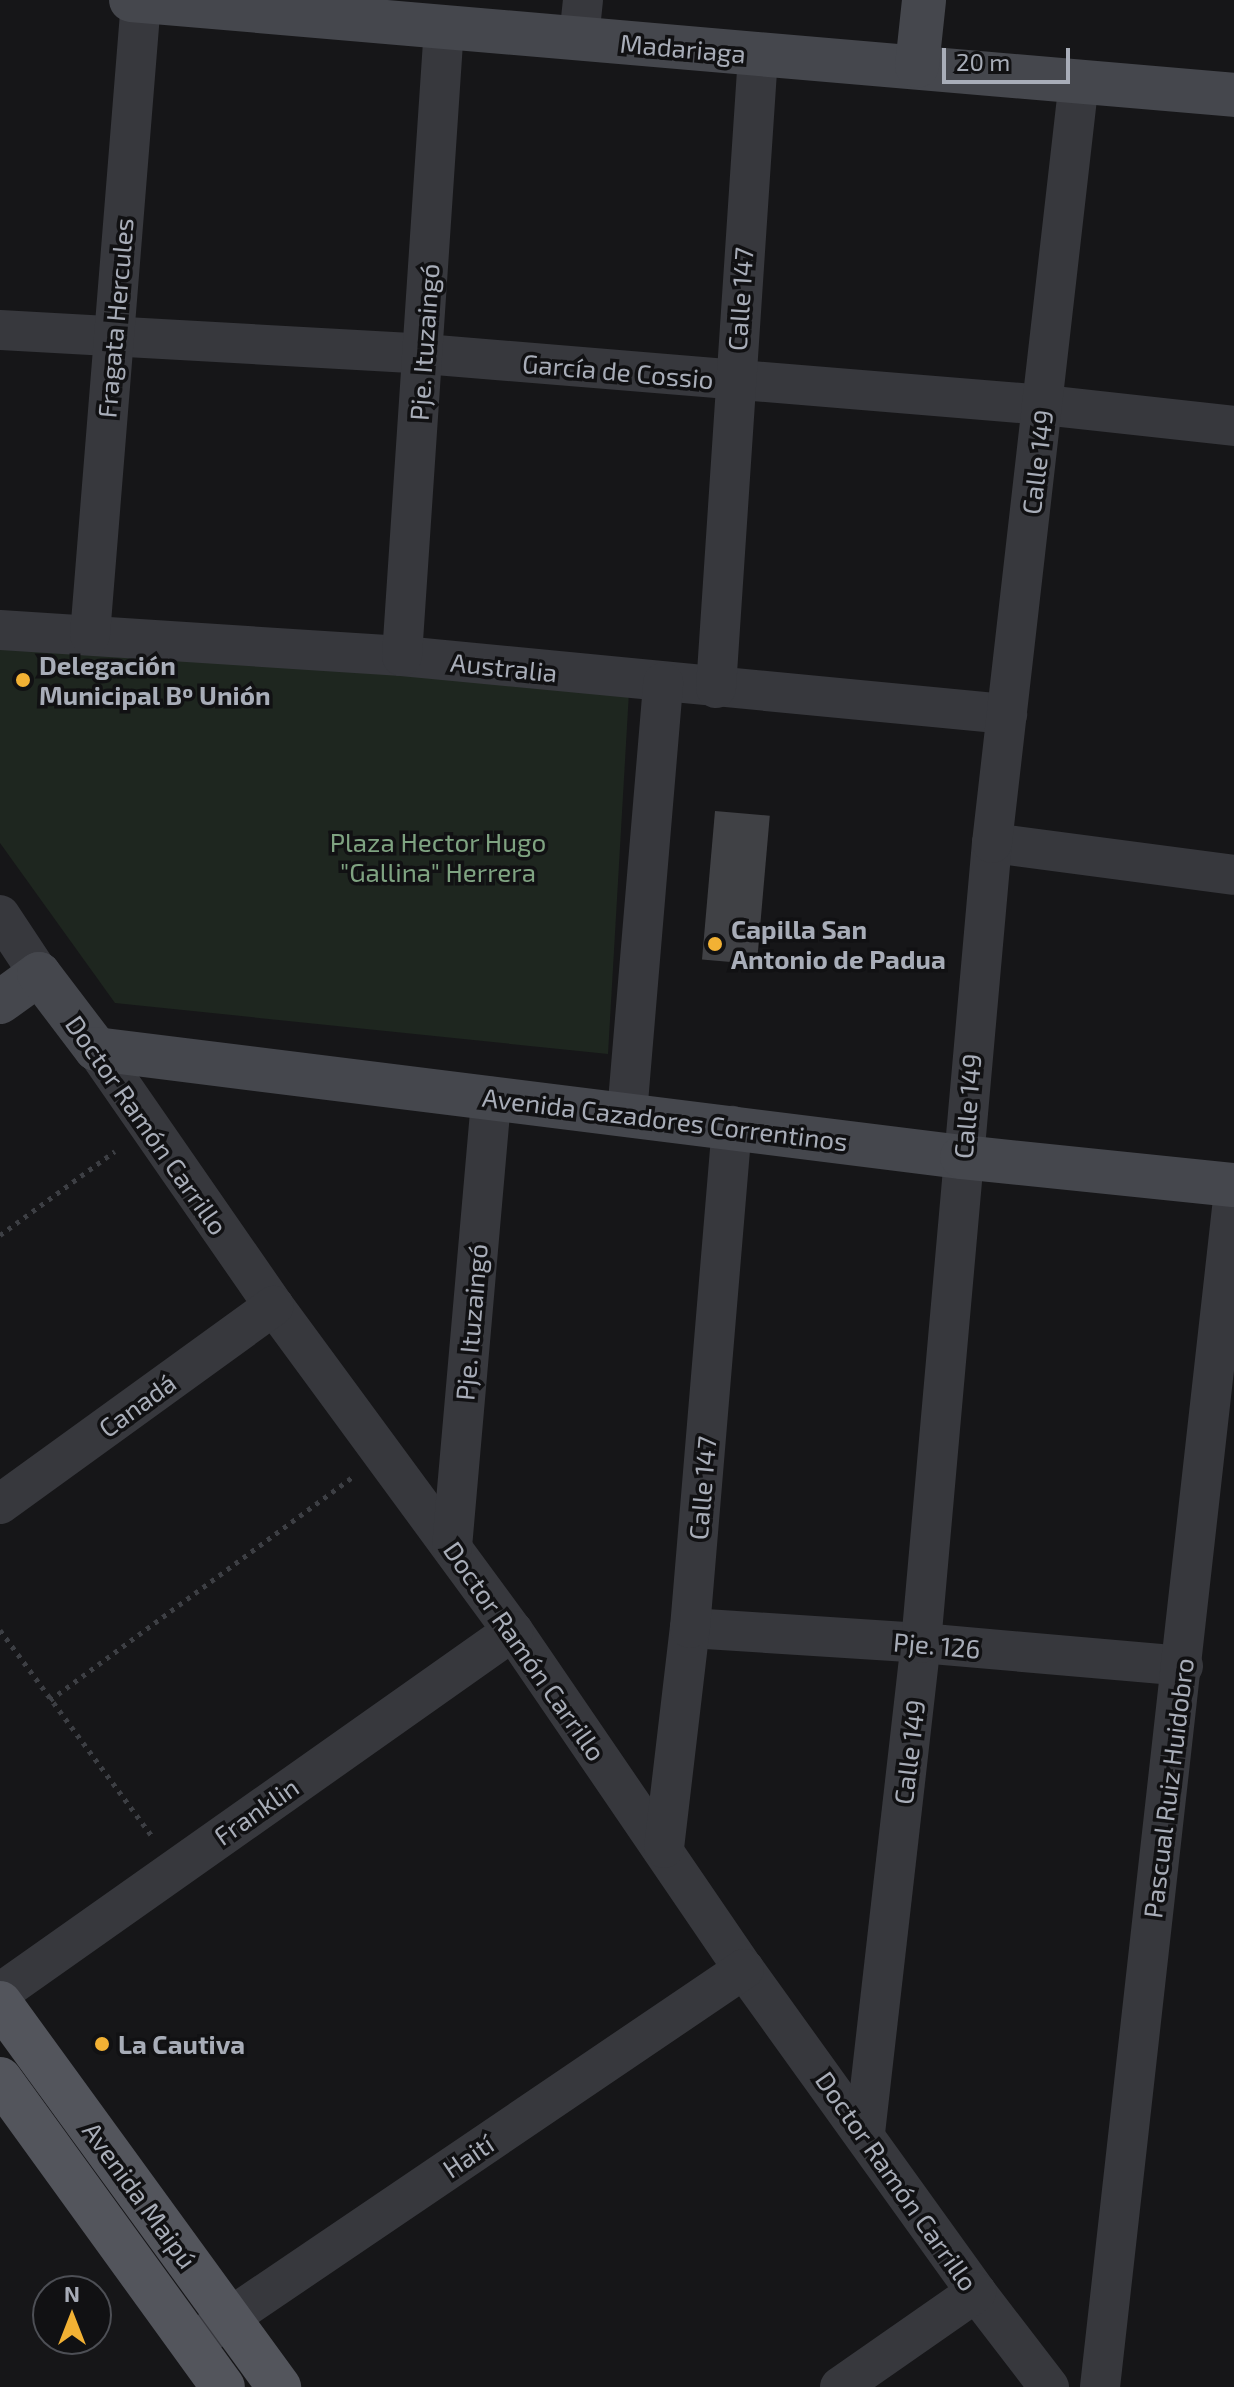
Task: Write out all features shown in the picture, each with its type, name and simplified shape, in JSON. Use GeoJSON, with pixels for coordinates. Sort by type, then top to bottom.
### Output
{"type":"FeatureCollection","features":[{"type":"Feature","properties":{"kind":"main road","name":"Avenida Maipú"},"geometry":{"type":"LineString","coordinates":[[0,2003],[279,2387]]}},
{"type":"Feature","properties":{"kind":"main road","name":"Avenida Maipú"},"geometry":{"type":"LineString","coordinates":[[0,2079],[223,2387]]}},
{"type":"Feature","properties":{"kind":"street","name":"Madariaga"},"geometry":{"type":"LineString","coordinates":[[131,0],[195,2],[444,27],[581,19],[758,55],[1234,95]]}},
{"type":"Feature","properties":{"kind":"street"},"geometry":{"type":"LineString","coordinates":[[917,66],[924,0]]}},
{"type":"Feature","properties":{"kind":"street","name":"Fragata Hercules"},"geometry":{"type":"LineString","coordinates":[[90,635],[141,1]]}},
{"type":"Feature","properties":{"kind":"street","name":"Pje. Ituzaingó"},"geometry":{"type":"LineString","coordinates":[[402,656],[444,27]]}},
{"type":"Feature","properties":{"kind":"street","name":"Calle 147"},"geometry":{"type":"LineString","coordinates":[[716,688],[733,382],[758,55]]}},
{"type":"Feature","properties":{"kind":"street","name":"Calle 149"},"geometry":{"type":"LineString","coordinates":[[865,2133],[921,1643],[992,843],[1079,81]]}},
{"type":"Feature","properties":{"kind":"street","name":"García de Cossio"},"geometry":{"type":"LineString","coordinates":[[0,330],[114,334],[424,354],[733,382],[1044,405],[1234,426]]}},
{"type":"Feature","properties":{"kind":"street","name":"Australia"},"geometry":{"type":"LineString","coordinates":[[0,630],[402,656],[1007,714]]}},
{"type":"Feature","properties":{"kind":"street"},"geometry":{"type":"LineString","coordinates":[[627,1114],[663,683]]}},
{"type":"Feature","properties":{"kind":"street"},"geometry":{"type":"LineString","coordinates":[[992,843],[1234,875]]}},
{"type":"Feature","properties":{"kind":"street","name":"Doctor Ramón Carrillo"},"geometry":{"type":"LineString","coordinates":[[0,915],[274,1306],[513,1631],[744,1969],[865,2133],[976,2292],[1049,2387]]}},
{"type":"Feature","properties":{"kind":"street"},"geometry":{"type":"LineString","coordinates":[[0,1002],[39,974]]}},
{"type":"Feature","properties":{"kind":"street","name":"Avenida Cazadores Correntinos"},"geometry":{"type":"LineString","coordinates":[[96,1049],[962,1157],[1234,1187]]}},
{"type":"Feature","properties":{"kind":"street","name":"Pje. Ituzaingó"},"geometry":{"type":"LineString","coordinates":[[452,1547],[491,1097]]}},
{"type":"Feature","properties":{"kind":"street","name":"Calle 147"},"geometry":{"type":"LineString","coordinates":[[664,1848],[690,1628],[732,1126]]}},
{"type":"Feature","properties":{"kind":"street","name":"Pascual Ruiz Huidobro"},"geometry":{"type":"LineString","coordinates":[[1100,2387],[1183,1666],[1234,1187]]}},
{"type":"Feature","properties":{"kind":"street","name":"Canadá"},"geometry":{"type":"LineString","coordinates":[[0,1504],[274,1306]]}},
{"type":"Feature","properties":{"kind":"street","name":"Pje. 126"},"geometry":{"type":"LineString","coordinates":[[690,1628],[921,1643],[1183,1666]]}},
{"type":"Feature","properties":{"kind":"street","name":"Franklin"},"geometry":{"type":"LineString","coordinates":[[0,1993],[513,1631]]}},
{"type":"Feature","properties":{"kind":"street","name":"Haití"},"geometry":{"type":"LineString","coordinates":[[192,2342],[744,1969]]}},
{"type":"Feature","properties":{"kind":"street"},"geometry":{"type":"LineString","coordinates":[[840,2387],[976,2292]]}},
{"type":"Feature","properties":{"kind":"path"},"geometry":{"type":"LineString","coordinates":[[0,1235],[149,1126]]}},
{"type":"Feature","properties":{"kind":"path"},"geometry":{"type":"LineString","coordinates":[[50,1700],[383,1454]]}},
{"type":"Feature","properties":{"kind":"path"},"geometry":{"type":"LineString","coordinates":[[0,1630],[175,1868]]}},
{"type":"Feature","properties":{"kind":"green space","name":"Plaza Hector Hugo \"Gallina\" Herrera"},"geometry":{"type":"Polygon","coordinates":[[[0,642],[629,692],[608,1054],[115,1003],[0,843],[0,642]]]}},
{"type":"Feature","properties":{"kind":"building","name":"Capilla San Antonio de Padua"},"geometry":{"type":"Polygon","coordinates":[[[715,811],[770,816],[757,964],[702,959],[715,811]]]}},
{"type":"Feature","properties":{"kind":"place","name":"Delegación Municipal Bº Unión"},"geometry":{"type":"Point","coordinates":[23,680]}},
{"type":"Feature","properties":{"kind":"place","name":"Capilla San Antonio de Padua"},"geometry":{"type":"Point","coordinates":[715,944]}},
{"type":"Feature","properties":{"kind":"place","name":"La Cautiva"},"geometry":{"type":"Point","coordinates":[102,2044]}}]}
